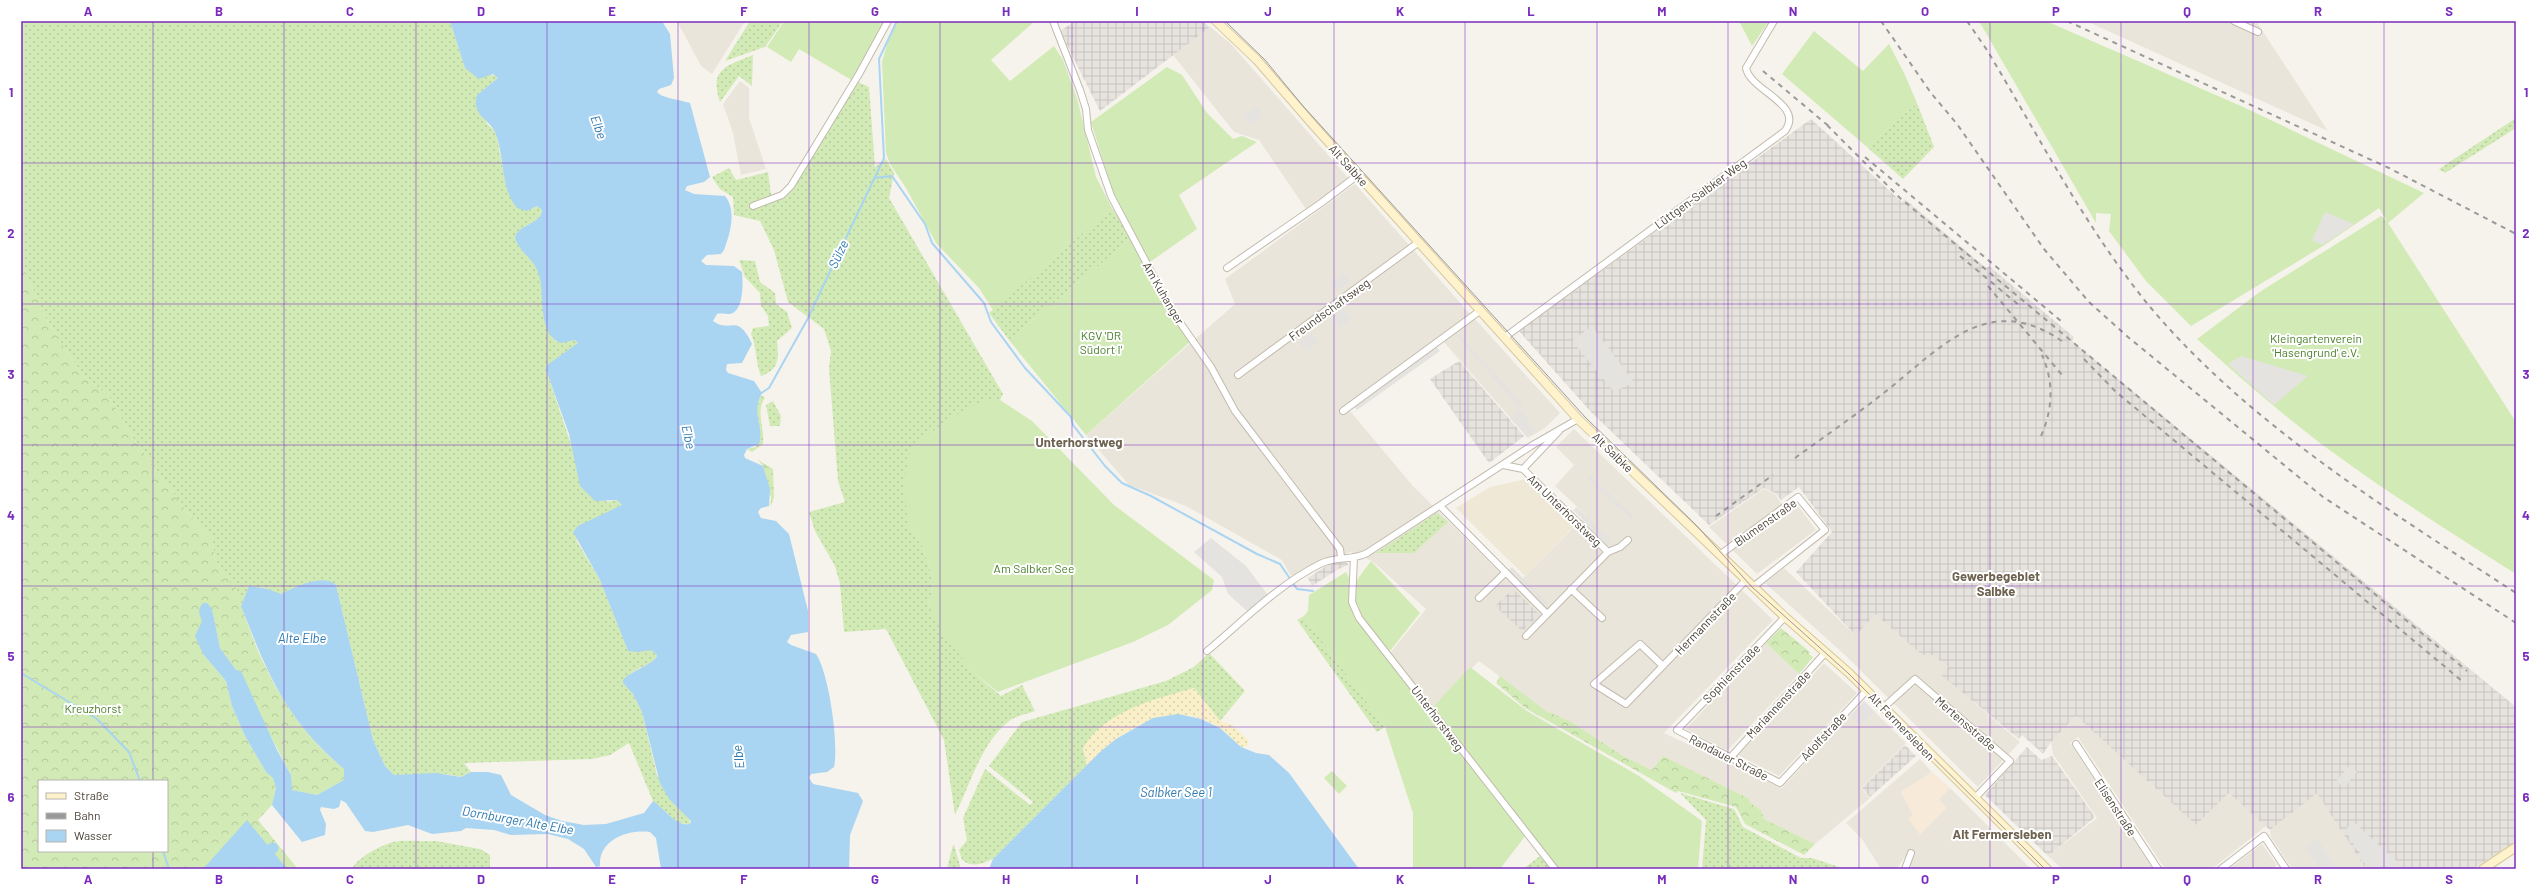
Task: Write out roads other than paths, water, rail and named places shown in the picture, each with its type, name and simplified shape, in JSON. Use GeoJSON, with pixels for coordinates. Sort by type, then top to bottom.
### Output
{"type":"FeatureCollection","features":[{"type":"Feature","properties":{"kind":"main road","name":"Alt Salbke"},"geometry":{"type":"LineString","coordinates":[[1216,21],[1257,60],[1358,175],[1578,419],[1721,554],[1753,587]]}},
{"type":"Feature","properties":{"kind":"main road","name":"Alt Fermersleben"},"geometry":{"type":"LineString","coordinates":[[1753,587],[1867,690],[2046,869]]}},
{"type":"Feature","properties":{"kind":"main road"},"geometry":{"type":"LineString","coordinates":[[2483,869],[2516,847]]}},
{"type":"Feature","properties":{"kind":"street"},"geometry":{"type":"LineString","coordinates":[[753,206],[778,197],[791,186],[859,74],[888,21]]}},
{"type":"Feature","properties":{"kind":"street","name":"Am Kuhanger"},"geometry":{"type":"LineString","coordinates":[[1053,21],[1080,90],[1086,109],[1088,130],[1111,196],[1172,312],[1211,367],[1235,411],[1340,549],[1341,557]]}},
{"type":"Feature","properties":{"kind":"street","name":"Lüttgen-Salbker Weg"},"geometry":{"type":"LineString","coordinates":[[1505,337],[1785,131],[1789,121],[1786,110],[1750,77],[1746,68],[1774,21]]}},
{"type":"Feature","properties":{"kind":"street"},"geometry":{"type":"LineString","coordinates":[[2234,21],[2258,32]]}},
{"type":"Feature","properties":{"kind":"street"},"geometry":{"type":"LineString","coordinates":[[1227,268],[1334,194],[1358,175]]}},
{"type":"Feature","properties":{"kind":"street","name":"Freundschaftsweg"},"geometry":{"type":"LineString","coordinates":[[1238,375],[1419,242]]}},
{"type":"Feature","properties":{"kind":"street"},"geometry":{"type":"LineString","coordinates":[[1344,411],[1481,310]]}},
{"type":"Feature","properties":{"kind":"street"},"geometry":{"type":"LineString","coordinates":[[1207,651],[1295,579],[1321,563],[1341,557],[1354,557],[1367,553],[1502,465],[1578,419]]}},
{"type":"Feature","properties":{"kind":"street"},"geometry":{"type":"LineString","coordinates":[[1502,465],[1523,469],[1559,431]]}},
{"type":"Feature","properties":{"kind":"street","name":"Am Unterhorstweg"},"geometry":{"type":"LineString","coordinates":[[1523,469],[1608,552]]}},
{"type":"Feature","properties":{"kind":"street","name":"Blumenstraße"},"geometry":{"type":"LineString","coordinates":[[1721,554],[1798,497],[1825,530],[1753,587]]}},
{"type":"Feature","properties":{"kind":"street"},"geometry":{"type":"LineString","coordinates":[[1440,506],[1547,614]]}},
{"type":"Feature","properties":{"kind":"street","name":"Am Unterhorstweg"},"geometry":{"type":"LineString","coordinates":[[1526,636],[1608,552],[1620,547],[1628,540]]}},
{"type":"Feature","properties":{"kind":"street","name":"Unterhorstweg"},"geometry":{"type":"LineString","coordinates":[[1354,557],[1352,602],[1359,618],[1555,869]]}},
{"type":"Feature","properties":{"kind":"street"},"geometry":{"type":"LineString","coordinates":[[1480,598],[1505,573]]}},
{"type":"Feature","properties":{"kind":"street","name":"Hermannstraße"},"geometry":{"type":"LineString","coordinates":[[1663,666],[1640,644],[1594,684],[1626,704],[1663,666],[1746,580]]}},
{"type":"Feature","properties":{"kind":"street"},"geometry":{"type":"LineString","coordinates":[[1571,589],[1602,618]]}},
{"type":"Feature","properties":{"kind":"street","name":"Sophienstraße"},"geometry":{"type":"LineString","coordinates":[[1677,730],[1785,617]]}},
{"type":"Feature","properties":{"kind":"street","name":"Mariannenstraße"},"geometry":{"type":"LineString","coordinates":[[1730,758],[1826,652]]}},
{"type":"Feature","properties":{"kind":"street","name":"Mertensstraße"},"geometry":{"type":"LineString","coordinates":[[1884,707],[1915,679],[2010,761],[1974,798]]}},
{"type":"Feature","properties":{"kind":"street","name":"Adolfstraße"},"geometry":{"type":"LineString","coordinates":[[1780,783],[1867,690]]}},
{"type":"Feature","properties":{"kind":"street","name":"Randauer Straße"},"geometry":{"type":"LineString","coordinates":[[1677,730],[1780,783]]}},
{"type":"Feature","properties":{"kind":"street","name":"Elisenstraße"},"geometry":{"type":"LineString","coordinates":[[2076,744],[2158,869]]}},
{"type":"Feature","properties":{"kind":"street"},"geometry":{"type":"LineString","coordinates":[[2221,869],[2264,836],[2283,868]]}},
{"type":"Feature","properties":{"kind":"street"},"geometry":{"type":"LineString","coordinates":[[1906,869],[1911,852]]}},
{"type":"Feature","properties":{"kind":"water"},"geometry":{"type":"Polygon","coordinates":[[[450,21],[662,21],[670,34],[674,78],[671,85],[659,89],[657,92],[667,97],[690,103],[710,177],[704,182],[687,186],[685,190],[694,194],[725,196],[731,208],[732,215],[730,230],[724,250],[721,254],[707,255],[701,261],[706,265],[734,266],[742,272],[742,296],[738,308],[735,312],[730,314],[717,314],[713,321],[725,326],[738,326],[747,334],[752,344],[742,363],[727,364],[726,370],[728,373],[754,381],[762,393],[757,408],[760,431],[759,444],[747,449],[744,455],[745,458],[763,466],[770,489],[769,506],[761,508],[758,512],[761,518],[776,521],[789,534],[808,611],[808,632],[791,635],[787,642],[791,645],[816,654],[821,663],[829,692],[834,726],[834,767],[827,772],[811,774],[809,778],[813,784],[858,793],[863,801],[850,835],[849,869],[661,869],[656,838],[650,832],[633,832],[616,838],[604,849],[600,866],[596,867],[584,849],[568,839],[548,834],[511,835],[494,830],[466,828],[461,831],[432,834],[408,825],[373,832],[365,831],[346,803],[341,800],[339,807],[334,809],[321,807],[320,810],[326,824],[325,835],[302,842],[272,805],[276,788],[273,778],[266,772],[245,736],[232,706],[226,681],[203,654],[195,636],[202,621],[199,610],[203,603],[207,603],[212,609],[220,648],[236,670],[241,671],[277,750],[291,775],[292,790],[317,795],[344,780],[344,769],[307,733],[293,714],[270,675],[241,606],[249,586],[268,589],[281,594],[309,582],[324,580],[336,585],[373,740],[385,766],[394,775],[436,773],[461,777],[471,772],[488,772],[501,775],[511,795],[545,815],[562,821],[584,825],[606,824],[644,813],[653,801],[680,823],[690,824],[691,821],[669,799],[660,783],[642,712],[633,694],[623,683],[623,680],[626,677],[653,661],[657,655],[651,650],[638,652],[628,651],[600,580],[573,532],[578,526],[622,505],[617,500],[595,501],[580,486],[569,434],[546,370],[547,365],[578,343],[575,340],[561,343],[554,339],[549,332],[543,315],[541,287],[538,272],[536,267],[517,244],[515,238],[520,230],[538,219],[542,210],[537,206],[527,211],[517,208],[512,200],[505,181],[495,132],[478,112],[476,107],[477,95],[498,78],[493,74],[479,79],[465,68],[450,21]]]}},
{"type":"Feature","properties":{"kind":"water","name":"Salbker See 1"},"geometry":{"type":"Polygon","coordinates":[[[1178,714],[1201,719],[1220,728],[1241,747],[1256,753],[1269,755],[1289,773],[1359,869],[989,869],[993,859],[1100,752],[1116,739],[1153,718],[1178,714]]]}},
{"type":"Feature","properties":{"kind":"water"},"geometry":{"type":"Polygon","coordinates":[[[247,820],[287,869],[203,869],[247,820]]]}},
{"type":"Feature","properties":{"kind":"waterway","name":"Sülze"},"geometry":{"type":"LineString","coordinates":[[760,394],[769,388],[807,320],[884,158],[879,59],[897,21]]}},
{"type":"Feature","properties":{"kind":"waterway"},"geometry":{"type":"LineString","coordinates":[[874,178],[892,176],[925,224],[932,243],[984,303],[991,322],[1025,368],[1071,417],[1073,425],[1105,466],[1122,483],[1151,496],[1257,554],[1280,564],[1297,589],[1313,591]]}},
{"type":"Feature","properties":{"kind":"waterway"},"geometry":{"type":"LineString","coordinates":[[21,673],[97,719],[129,752],[140,780]]}},
{"type":"Feature","properties":{"kind":"waterway","name":"Dornburger Alte Elbe"},"geometry":{"type":"LineString","coordinates":[[245,869],[257,858],[273,848]]}},
{"type":"Feature","properties":{"kind":"waterway"},"geometry":{"type":"LineString","coordinates":[[163,852],[169,869]]}},
{"type":"Feature","properties":{"kind":"tram line"},"geometry":{"type":"LineString","coordinates":[[1225,21],[1265,60],[1303,106],[1585,417],[1696,525],[1752,587],[1848,673],[2045,869]]}},
{"type":"Feature","properties":{"kind":"railway"},"geometry":{"type":"LineString","coordinates":[[1881,21],[1931,93],[1957,124],[2044,249],[2089,302],[2128,337],[2323,497],[2516,623]]}},
{"type":"Feature","properties":{"kind":"railway"},"geometry":{"type":"LineString","coordinates":[[1967,21],[1987,50],[2062,179],[2102,242],[2123,273],[2146,302],[2185,345],[2227,386],[2272,424],[2320,461],[2369,496],[2516,593]]}},
{"type":"Feature","properties":{"kind":"railway"},"geometry":{"type":"LineString","coordinates":[[2067,21],[2389,168],[2516,234]]}},
{"type":"Feature","properties":{"kind":"railway"},"geometry":{"type":"LineString","coordinates":[[1763,71],[1831,128]]}},
{"type":"Feature","properties":{"kind":"railway"},"geometry":{"type":"LineString","coordinates":[[1827,125],[1900,198],[2467,671]]}},
{"type":"Feature","properties":{"kind":"railway"},"geometry":{"type":"LineString","coordinates":[[1865,157],[2061,321]]}},
{"type":"Feature","properties":{"kind":"railway"},"geometry":{"type":"LineString","coordinates":[[1960,256],[2020,306]]}},
{"type":"Feature","properties":{"kind":"railway"},"geometry":{"type":"LineString","coordinates":[[1988,286],[2062,375]]}},
{"type":"Feature","properties":{"kind":"railway"},"geometry":{"type":"LineString","coordinates":[[1795,458],[1874,401],[1947,342],[1968,330],[1990,323],[2014,322],[2039,328],[2066,344]]}},
{"type":"Feature","properties":{"kind":"railway"},"geometry":{"type":"LineString","coordinates":[[2041,436],[2050,406],[2049,375],[2042,355]]}},
{"type":"Feature","properties":{"kind":"railway"},"geometry":{"type":"LineString","coordinates":[[2084,359],[2115,391],[2462,681]]}},
{"type":"Feature","properties":{"kind":"railway"},"geometry":{"type":"LineString","coordinates":[[1716,516],[1773,475]]}},
{"type":"Feature","properties":{"kind":"district","name":"Unterhorstweg"},"geometry":{"type":"Point","coordinates":[1079,442]}},
{"type":"Feature","properties":{"kind":"district","name":"Gewerbegebiet Salbke"},"geometry":{"type":"Point","coordinates":[1996,584]}},
{"type":"Feature","properties":{"kind":"district","name":"Alt Fermersleben"},"geometry":{"type":"Point","coordinates":[2002,834]}},
{"type":"Feature","properties":{"kind":"water label","name":"Elbe"},"geometry":{"type":"Point","coordinates":[599,127]}},
{"type":"Feature","properties":{"kind":"water label","name":"Elbe"},"geometry":{"type":"Point","coordinates":[689,437]}},
{"type":"Feature","properties":{"kind":"water label","name":"Alte Elbe"},"geometry":{"type":"Point","coordinates":[302,638]}},
{"type":"Feature","properties":{"kind":"water label","name":"Elbe"},"geometry":{"type":"Point","coordinates":[738,757]}},
{"type":"Feature","properties":{"kind":"park label","name":"KGV 'DR Südort I'"},"geometry":{"type":"Point","coordinates":[1101,342]}},
{"type":"Feature","properties":{"kind":"park label","name":"Kleingartenverein 'Hasengrund' e.V."},"geometry":{"type":"Point","coordinates":[2316,345]}},
{"type":"Feature","properties":{"kind":"park label","name":"Am Salbker See"},"geometry":{"type":"Point","coordinates":[1034,568]}},
{"type":"Feature","properties":{"kind":"park label","name":"Kreuzhorst"},"geometry":{"type":"Point","coordinates":[93,708]}}]}
